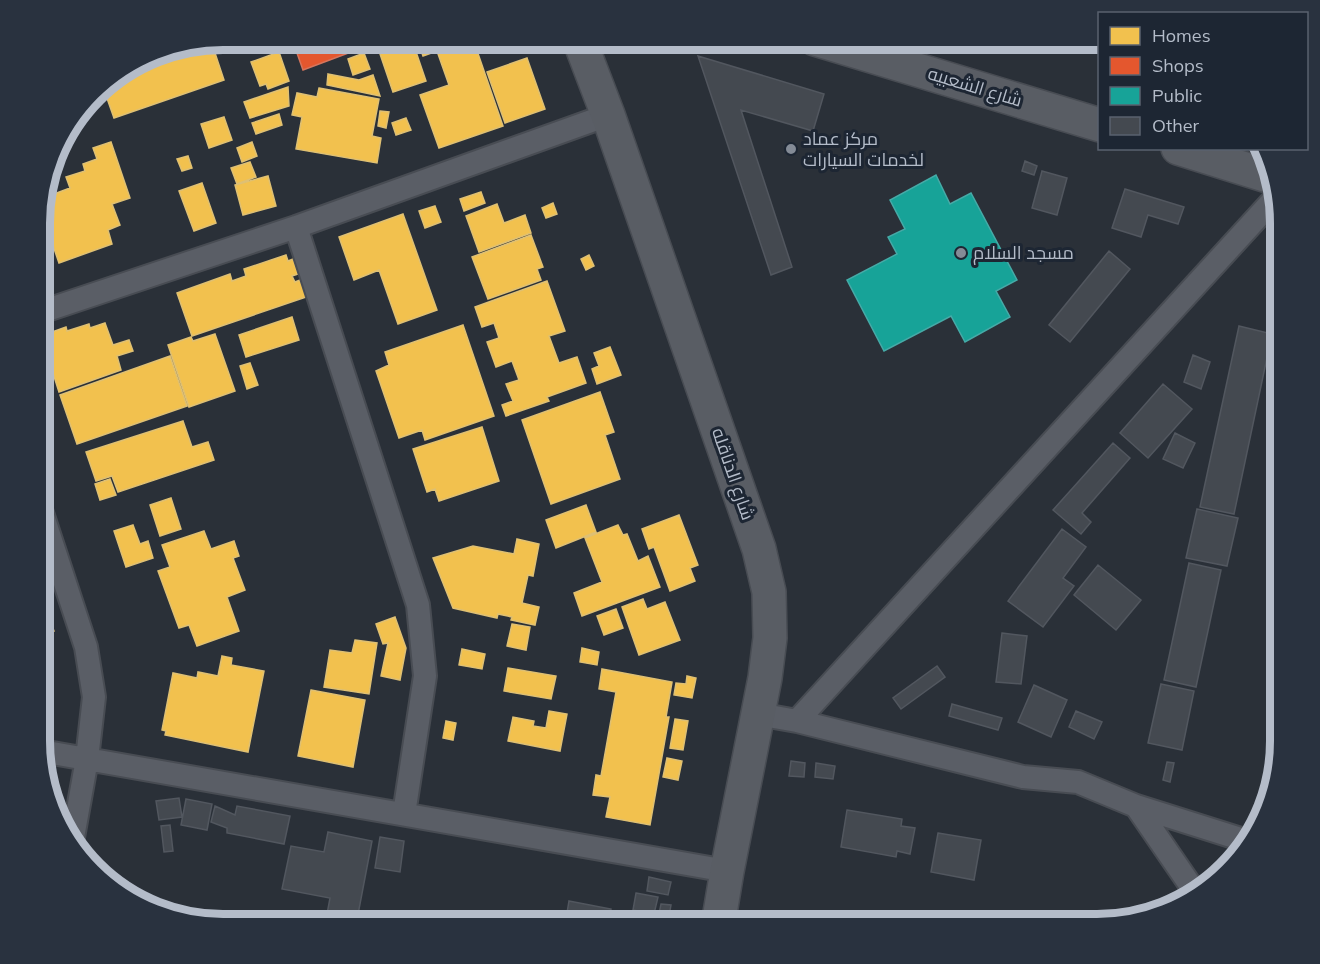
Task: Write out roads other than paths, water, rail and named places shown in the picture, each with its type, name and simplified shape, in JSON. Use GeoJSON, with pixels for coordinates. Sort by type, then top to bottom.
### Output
{"type":"FeatureCollection","features":[{"type":"Feature","properties":{"kind":"street","name":"شارع الدناقله"},"geometry":{"type":"LineString","coordinates":[[583,49],[608,115],[759,549],[769,592],[770,638],[765,678],[720,914]]}},
{"type":"Feature","properties":{"kind":"street","name":"شارع الشعبيه"},"geometry":{"type":"LineString","coordinates":[[850,50],[1098,124]]}},
{"type":"Feature","properties":{"kind":"street"},"geometry":{"type":"LineString","coordinates":[[50,309],[296,227],[608,115]]}},
{"type":"Feature","properties":{"kind":"street"},"geometry":{"type":"LineString","coordinates":[[1184,150],[1264,174]]}},
{"type":"Feature","properties":{"kind":"street"},"geometry":{"type":"LineString","coordinates":[[797,720],[1269,205]]}},
{"type":"Feature","properties":{"kind":"street"},"geometry":{"type":"LineString","coordinates":[[296,227],[418,605],[425,676],[404,814]]}},
{"type":"Feature","properties":{"kind":"street"},"geometry":{"type":"LineString","coordinates":[[50,540],[86,647],[94,697],[87,759],[74,830]]}},
{"type":"Feature","properties":{"kind":"street"},"geometry":{"type":"LineString","coordinates":[[758,714],[797,720],[1023,777],[1078,782],[1136,806],[1240,839]]}},
{"type":"Feature","properties":{"kind":"street"},"geometry":{"type":"LineString","coordinates":[[50,753],[727,871]]}},
{"type":"Feature","properties":{"kind":"street"},"geometry":{"type":"LineString","coordinates":[[1136,806],[1191,887]]}},
{"type":"Feature","properties":{"kind":"place","name":"مركز عماد لخدمات السيارات"},"geometry":{"type":"Point","coordinates":[791,149]}},
{"type":"Feature","properties":{"kind":"place","name":"مسجد السلام"},"geometry":{"type":"Point","coordinates":[961,253]}}]}
